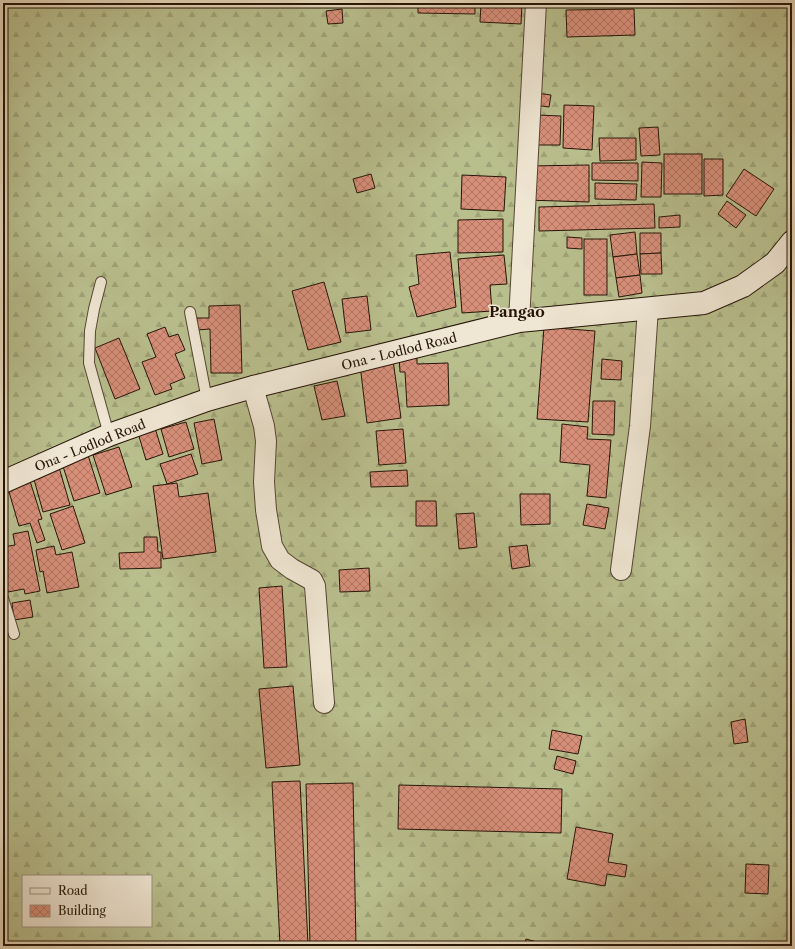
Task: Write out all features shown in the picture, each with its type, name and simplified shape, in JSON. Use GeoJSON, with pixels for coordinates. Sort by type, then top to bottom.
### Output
{"type":"FeatureCollection","features":[{"type":"Feature","properties":{"kind":"main road","name":"Ona - Lodlod Road"},"geometry":{"type":"LineString","coordinates":[[3,482],[109,435],[207,400],[253,387],[519,321],[704,303],[743,286],[775,263],[792,242]]}},
{"type":"Feature","properties":{"kind":"street"},"geometry":{"type":"LineString","coordinates":[[519,321],[536,3]]}},
{"type":"Feature","properties":{"kind":"street"},"geometry":{"type":"LineString","coordinates":[[621,570],[640,426],[648,308]]}},
{"type":"Feature","properties":{"kind":"street"},"geometry":{"type":"LineString","coordinates":[[253,387],[264,426],[266,441],[264,482],[266,510],[272,546],[280,560],[292,569],[312,580],[315,586],[324,703]]}},
{"type":"Feature","properties":{"kind":"lane"},"geometry":{"type":"LineString","coordinates":[[101,282],[90,331],[89,363],[109,435]]}},
{"type":"Feature","properties":{"kind":"lane"},"geometry":{"type":"LineString","coordinates":[[190,312],[207,400]]}},
{"type":"Feature","properties":{"kind":"lane"},"geometry":{"type":"LineString","coordinates":[[3,598],[14,634]]}},
{"type":"Feature","properties":{"kind":"green space"},"geometry":{"type":"Polygon","coordinates":[[[3,3],[792,3],[792,946],[3,946],[3,3]]]}},
{"type":"Feature","properties":{"kind":"building"},"geometry":{"type":"Polygon","coordinates":[[[418,3],[475,3],[475,14],[418,13],[418,3]]]}},
{"type":"Feature","properties":{"kind":"building"},"geometry":{"type":"Polygon","coordinates":[[[481,3],[522,3],[521,24],[480,22],[481,3]]]}},
{"type":"Feature","properties":{"kind":"building"},"geometry":{"type":"Polygon","coordinates":[[[342,9],[343,23],[328,24],[326,11],[342,9]]]}},
{"type":"Feature","properties":{"kind":"building"},"geometry":{"type":"Polygon","coordinates":[[[634,9],[635,35],[567,37],[566,10],[634,9]]]}},
{"type":"Feature","properties":{"kind":"building"},"geometry":{"type":"Polygon","coordinates":[[[537,93],[551,95],[549,107],[535,105],[537,93]]]}},
{"type":"Feature","properties":{"kind":"building"},"geometry":{"type":"Polygon","coordinates":[[[564,105],[594,106],[592,150],[563,148],[564,105]]]}},
{"type":"Feature","properties":{"kind":"building"},"geometry":{"type":"Polygon","coordinates":[[[536,115],[561,116],[560,145],[535,145],[536,115]]]}},
{"type":"Feature","properties":{"kind":"building"},"geometry":{"type":"Polygon","coordinates":[[[658,127],[660,155],[641,156],[639,128],[658,127]]]}},
{"type":"Feature","properties":{"kind":"building"},"geometry":{"type":"Polygon","coordinates":[[[599,138],[636,138],[636,160],[600,161],[599,138]]]}},
{"type":"Feature","properties":{"kind":"building"},"geometry":{"type":"Polygon","coordinates":[[[664,154],[702,154],[702,194],[664,194],[664,154]]]}},
{"type":"Feature","properties":{"kind":"building"},"geometry":{"type":"Polygon","coordinates":[[[704,159],[723,159],[723,195],[704,196],[704,159]]]}},
{"type":"Feature","properties":{"kind":"building"},"geometry":{"type":"Polygon","coordinates":[[[642,162],[662,163],[661,197],[641,197],[642,162]]]}},
{"type":"Feature","properties":{"kind":"building"},"geometry":{"type":"Polygon","coordinates":[[[592,163],[638,163],[638,181],[592,180],[592,163]]]}},
{"type":"Feature","properties":{"kind":"building"},"geometry":{"type":"Polygon","coordinates":[[[589,165],[589,202],[526,200],[528,166],[589,165]]]}},
{"type":"Feature","properties":{"kind":"building"},"geometry":{"type":"Polygon","coordinates":[[[744,169],[774,189],[756,216],[726,196],[744,169]]]}},
{"type":"Feature","properties":{"kind":"building"},"geometry":{"type":"Polygon","coordinates":[[[371,174],[375,188],[357,193],[353,179],[371,174]]]}},
{"type":"Feature","properties":{"kind":"building"},"geometry":{"type":"Polygon","coordinates":[[[462,175],[506,177],[504,211],[461,209],[462,175]]]}},
{"type":"Feature","properties":{"kind":"building"},"geometry":{"type":"Polygon","coordinates":[[[595,183],[637,184],[636,200],[595,199],[595,183]]]}},
{"type":"Feature","properties":{"kind":"building"},"geometry":{"type":"Polygon","coordinates":[[[727,201],[746,215],[736,228],[718,214],[727,201]]]}},
{"type":"Feature","properties":{"kind":"building"},"geometry":{"type":"Polygon","coordinates":[[[654,204],[655,228],[539,231],[539,207],[654,204]]]}},
{"type":"Feature","properties":{"kind":"building"},"geometry":{"type":"Polygon","coordinates":[[[680,215],[680,227],[659,228],[659,217],[680,215]]]}},
{"type":"Feature","properties":{"kind":"building"},"geometry":{"type":"Polygon","coordinates":[[[503,219],[503,252],[458,253],[458,220],[503,219]]]}},
{"type":"Feature","properties":{"kind":"building"},"geometry":{"type":"Polygon","coordinates":[[[635,232],[637,254],[613,257],[610,235],[635,232]]]}},
{"type":"Feature","properties":{"kind":"building"},"geometry":{"type":"Polygon","coordinates":[[[640,233],[661,233],[661,253],[640,254],[640,233]]]}},
{"type":"Feature","properties":{"kind":"building"},"geometry":{"type":"Polygon","coordinates":[[[567,237],[582,238],[582,249],[567,248],[567,237]]]}},
{"type":"Feature","properties":{"kind":"building"},"geometry":{"type":"Polygon","coordinates":[[[584,239],[607,239],[607,295],[584,295],[584,239]]]}},
{"type":"Feature","properties":{"kind":"building"},"geometry":{"type":"Polygon","coordinates":[[[450,252],[456,307],[417,317],[409,287],[419,284],[416,255],[450,252]]]}},
{"type":"Feature","properties":{"kind":"building"},"geometry":{"type":"Polygon","coordinates":[[[661,253],[662,274],[641,274],[640,254],[661,253]]]}},
{"type":"Feature","properties":{"kind":"building"},"geometry":{"type":"Polygon","coordinates":[[[637,254],[640,275],[616,278],[613,257],[637,254]]]}},
{"type":"Feature","properties":{"kind":"building"},"geometry":{"type":"Polygon","coordinates":[[[504,255],[507,284],[490,285],[492,311],[462,313],[458,259],[504,255]]]}},
{"type":"Feature","properties":{"kind":"building"},"geometry":{"type":"Polygon","coordinates":[[[640,275],[642,293],[619,297],[616,278],[640,275]]]}},
{"type":"Feature","properties":{"kind":"building"},"geometry":{"type":"Polygon","coordinates":[[[324,282],[341,342],[308,350],[292,291],[324,282]]]}},
{"type":"Feature","properties":{"kind":"building"},"geometry":{"type":"Polygon","coordinates":[[[367,296],[371,330],[346,333],[342,299],[367,296]]]}},
{"type":"Feature","properties":{"kind":"building"},"geometry":{"type":"Polygon","coordinates":[[[240,305],[242,373],[211,373],[210,329],[197,330],[197,318],[209,318],[209,306],[240,305]]]}},
{"type":"Feature","properties":{"kind":"building"},"geometry":{"type":"Polygon","coordinates":[[[165,327],[169,337],[178,334],[185,350],[175,354],[185,378],[170,384],[172,389],[155,395],[142,362],[156,357],[147,334],[165,327]]]}},
{"type":"Feature","properties":{"kind":"building"},"geometry":{"type":"Polygon","coordinates":[[[544,327],[595,331],[588,422],[537,419],[544,327]]]}},
{"type":"Feature","properties":{"kind":"building"},"geometry":{"type":"Polygon","coordinates":[[[119,338],[140,389],[115,399],[95,348],[119,338]]]}},
{"type":"Feature","properties":{"kind":"building"},"geometry":{"type":"Polygon","coordinates":[[[417,354],[417,364],[448,363],[449,405],[407,407],[405,372],[400,372],[399,355],[417,354]]]}},
{"type":"Feature","properties":{"kind":"building"},"geometry":{"type":"Polygon","coordinates":[[[602,359],[622,361],[621,380],[601,379],[602,359]]]}},
{"type":"Feature","properties":{"kind":"building"},"geometry":{"type":"Polygon","coordinates":[[[393,360],[401,418],[367,423],[360,365],[393,360]]]}},
{"type":"Feature","properties":{"kind":"building"},"geometry":{"type":"Polygon","coordinates":[[[337,381],[345,416],[322,420],[314,386],[337,381]]]}},
{"type":"Feature","properties":{"kind":"building"},"geometry":{"type":"Polygon","coordinates":[[[593,401],[615,401],[614,435],[592,434],[593,401]]]}},
{"type":"Feature","properties":{"kind":"building"},"geometry":{"type":"Polygon","coordinates":[[[214,419],[222,460],[202,464],[194,423],[214,419]]]}},
{"type":"Feature","properties":{"kind":"building"},"geometry":{"type":"Polygon","coordinates":[[[186,422],[194,449],[169,457],[161,429],[186,422]]]}},
{"type":"Feature","properties":{"kind":"building"},"geometry":{"type":"Polygon","coordinates":[[[562,424],[588,427],[587,439],[611,440],[606,498],[587,496],[590,465],[560,462],[562,424]]]}},
{"type":"Feature","properties":{"kind":"building"},"geometry":{"type":"Polygon","coordinates":[[[155,428],[163,454],[146,460],[138,433],[155,428]]]}},
{"type":"Feature","properties":{"kind":"building"},"geometry":{"type":"Polygon","coordinates":[[[403,429],[406,463],[379,465],[376,431],[403,429]]]}},
{"type":"Feature","properties":{"kind":"building"},"geometry":{"type":"Polygon","coordinates":[[[119,447],[132,487],[106,495],[93,455],[119,447]]]}},
{"type":"Feature","properties":{"kind":"building"},"geometry":{"type":"Polygon","coordinates":[[[87,452],[100,493],[74,501],[61,460],[87,452]]]}},
{"type":"Feature","properties":{"kind":"building"},"geometry":{"type":"Polygon","coordinates":[[[191,454],[198,474],[167,484],[160,464],[191,454]]]}},
{"type":"Feature","properties":{"kind":"building"},"geometry":{"type":"Polygon","coordinates":[[[58,464],[70,505],[43,512],[32,472],[58,464]]]}},
{"type":"Feature","properties":{"kind":"building"},"geometry":{"type":"Polygon","coordinates":[[[407,470],[408,486],[371,487],[370,472],[407,470]]]}},
{"type":"Feature","properties":{"kind":"building"},"geometry":{"type":"Polygon","coordinates":[[[29,478],[42,519],[38,520],[45,540],[37,543],[30,523],[19,526],[7,485],[29,478]]]}},
{"type":"Feature","properties":{"kind":"building"},"geometry":{"type":"Polygon","coordinates":[[[177,483],[179,497],[208,493],[216,552],[163,559],[153,486],[177,483]]]}},
{"type":"Feature","properties":{"kind":"building"},"geometry":{"type":"Polygon","coordinates":[[[520,494],[550,494],[550,524],[521,525],[520,494]]]}},
{"type":"Feature","properties":{"kind":"building"},"geometry":{"type":"Polygon","coordinates":[[[416,501],[436,501],[437,526],[416,526],[416,501]]]}},
{"type":"Feature","properties":{"kind":"building"},"geometry":{"type":"Polygon","coordinates":[[[587,504],[609,508],[605,529],[583,525],[587,504]]]}},
{"type":"Feature","properties":{"kind":"building"},"geometry":{"type":"Polygon","coordinates":[[[73,506],[85,543],[62,550],[50,514],[73,506]]]}},
{"type":"Feature","properties":{"kind":"building"},"geometry":{"type":"Polygon","coordinates":[[[474,513],[477,547],[459,549],[456,514],[474,513]]]}},
{"type":"Feature","properties":{"kind":"building"},"geometry":{"type":"Polygon","coordinates":[[[28,531],[40,591],[25,594],[24,589],[8,592],[3,567],[3,547],[15,545],[13,534],[28,531]]]}},
{"type":"Feature","properties":{"kind":"building"},"geometry":{"type":"Polygon","coordinates":[[[144,537],[157,537],[158,552],[161,552],[161,568],[120,569],[119,553],[144,552],[144,537]]]}},
{"type":"Feature","properties":{"kind":"building"},"geometry":{"type":"Polygon","coordinates":[[[527,545],[530,566],[512,569],[509,547],[527,545]]]}},
{"type":"Feature","properties":{"kind":"building"},"geometry":{"type":"Polygon","coordinates":[[[54,546],[56,555],[72,552],[79,587],[47,593],[43,571],[40,572],[36,550],[54,546]]]}},
{"type":"Feature","properties":{"kind":"building"},"geometry":{"type":"Polygon","coordinates":[[[369,568],[370,591],[340,592],[339,570],[369,568]]]}},
{"type":"Feature","properties":{"kind":"building"},"geometry":{"type":"Polygon","coordinates":[[[282,586],[287,667],[264,668],[259,588],[282,586]]]}},
{"type":"Feature","properties":{"kind":"building"},"geometry":{"type":"Polygon","coordinates":[[[30,600],[33,617],[14,620],[12,603],[30,600]]]}},
{"type":"Feature","properties":{"kind":"building"},"geometry":{"type":"Polygon","coordinates":[[[293,686],[300,765],[266,768],[259,689],[293,686]]]}},
{"type":"Feature","properties":{"kind":"building"},"geometry":{"type":"Polygon","coordinates":[[[745,719],[748,742],[734,744],[731,722],[745,719]]]}},
{"type":"Feature","properties":{"kind":"building"},"geometry":{"type":"Polygon","coordinates":[[[552,730],[582,736],[578,754],[549,749],[552,730]]]}},
{"type":"Feature","properties":{"kind":"building"},"geometry":{"type":"Polygon","coordinates":[[[557,756],[576,761],[573,774],[554,769],[557,756]]]}},
{"type":"Feature","properties":{"kind":"building"},"geometry":{"type":"Polygon","coordinates":[[[300,781],[308,944],[280,945],[272,782],[300,781]]]}},
{"type":"Feature","properties":{"kind":"building"},"geometry":{"type":"Polygon","coordinates":[[[353,783],[356,946],[310,946],[306,784],[353,783]]]}},
{"type":"Feature","properties":{"kind":"building"},"geometry":{"type":"Polygon","coordinates":[[[399,785],[562,789],[561,833],[398,829],[399,785]]]}},
{"type":"Feature","properties":{"kind":"building"},"geometry":{"type":"Polygon","coordinates":[[[576,827],[613,834],[608,862],[627,865],[625,877],[607,874],[605,886],[567,879],[576,827]]]}},
{"type":"Feature","properties":{"kind":"building"},"geometry":{"type":"Polygon","coordinates":[[[746,864],[769,865],[768,894],[745,893],[746,864]]]}},
{"type":"Feature","properties":{"kind":"building"},"geometry":{"type":"Polygon","coordinates":[[[526,939],[548,945],[524,946],[526,939]]]}},
{"type":"Feature","properties":{"kind":"district","name":"Pangao"},"geometry":{"type":"Point","coordinates":[517,312]}}]}
